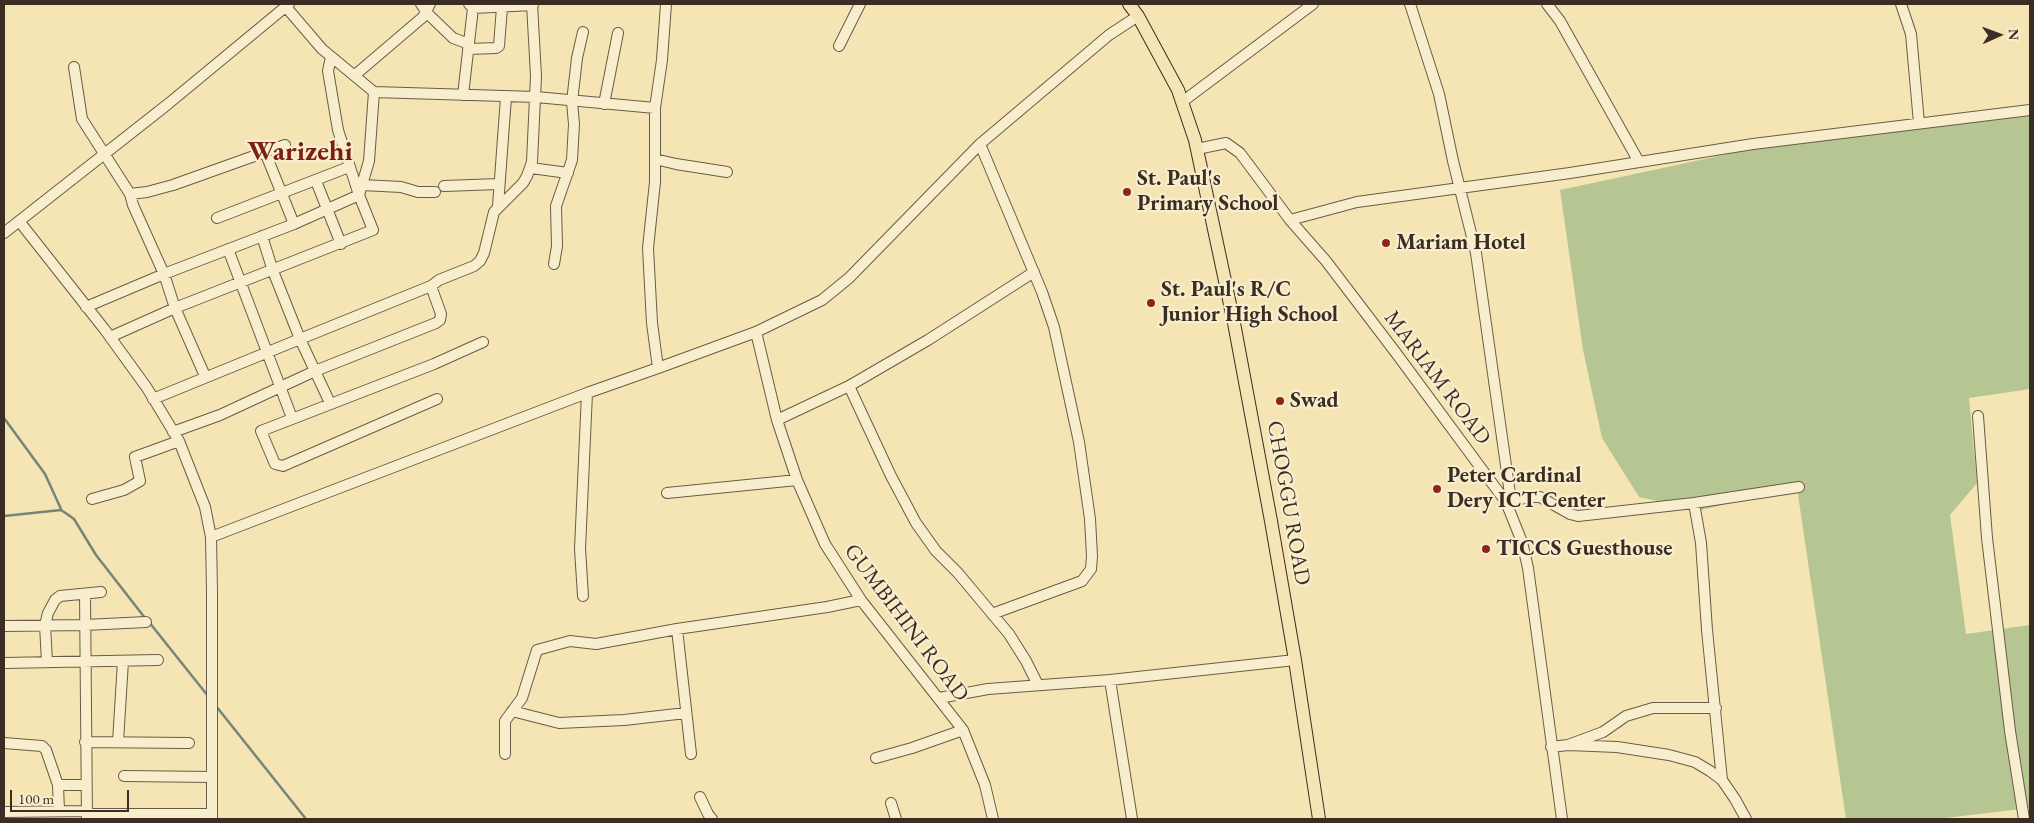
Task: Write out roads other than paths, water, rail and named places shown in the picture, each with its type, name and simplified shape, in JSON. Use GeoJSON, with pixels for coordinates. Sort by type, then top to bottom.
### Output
{"type":"FeatureCollection","features":[{"type":"Feature","properties":{"kind":"main road","name":"CHOGGU ROAD"},"geometry":{"type":"LineString","coordinates":[[1129,4],[1138,16],[1182,102],[1197,149],[1236,332],[1295,660],[1319,819]]}},
{"type":"Feature","properties":{"kind":"street"},"geometry":{"type":"LineString","coordinates":[[153,398],[432,286],[439,280],[474,266],[480,261],[484,253],[494,212],[523,183],[530,168],[536,97],[533,4],[502,7],[471,6],[463,95]]}},
{"type":"Feature","properties":{"kind":"street"},"geometry":{"type":"LineString","coordinates":[[658,368],[652,323],[648,248],[656,159],[655,108],[662,60],[666,4]]}},
{"type":"Feature","properties":{"kind":"street"},"geometry":{"type":"LineString","coordinates":[[839,46],[860,4]]}},
{"type":"Feature","properties":{"kind":"street"},"geometry":{"type":"LineString","coordinates":[[1182,102],[1312,4]]}},
{"type":"Feature","properties":{"kind":"street"},"geometry":{"type":"LineString","coordinates":[[1410,4],[1439,94],[1482,286],[1508,502],[1529,497],[1540,497],[1570,514],[1578,516],[1694,504],[1799,487]]}},
{"type":"Feature","properties":{"kind":"street"},"geometry":{"type":"LineString","coordinates":[[1547,4],[1560,21],[1639,162]]}},
{"type":"Feature","properties":{"kind":"street"},"geometry":{"type":"LineString","coordinates":[[1901,4],[1911,34],[1919,123]]}},
{"type":"Feature","properties":{"kind":"street"},"geometry":{"type":"LineString","coordinates":[[4,233],[168,104],[288,6],[331,57],[374,92],[536,97],[572,102],[655,108]]}},
{"type":"Feature","properties":{"kind":"street"},"geometry":{"type":"LineString","coordinates":[[355,75],[426,7],[453,38],[468,46],[496,48],[499,46],[502,7]]}},
{"type":"Feature","properties":{"kind":"street"},"geometry":{"type":"LineString","coordinates":[[211,537],[587,393],[756,332],[822,300],[848,278],[980,144],[1109,35],[1138,16]]}},
{"type":"Feature","properties":{"kind":"street"},"geometry":{"type":"LineString","coordinates":[[554,264],[557,246],[556,206],[572,160],[574,124],[572,102],[577,58],[583,32]]}},
{"type":"Feature","properties":{"kind":"street"},"geometry":{"type":"LineString","coordinates":[[604,104],[618,32]]}},
{"type":"Feature","properties":{"kind":"street"},"geometry":{"type":"LineString","coordinates":[[110,338],[175,308],[241,284],[373,230],[360,190],[349,167],[338,130],[328,71],[331,57]]}},
{"type":"Feature","properties":{"kind":"street"},"geometry":{"type":"LineString","coordinates":[[74,67],[82,119],[130,194],[133,205],[164,274],[175,308],[205,376]]}},
{"type":"Feature","properties":{"kind":"street"},"geometry":{"type":"LineString","coordinates":[[360,190],[369,161],[374,92]]}},
{"type":"Feature","properties":{"kind":"street"},"geometry":{"type":"LineString","coordinates":[[498,206],[506,97]]}},
{"type":"Feature","properties":{"kind":"street"},"geometry":{"type":"LineString","coordinates":[[1290,220],[1357,202],[1919,123],[2030,110]]}},
{"type":"Feature","properties":{"kind":"street","name":"MARIAM ROAD"},"geometry":{"type":"LineString","coordinates":[[1197,149],[1226,143],[1240,153],[1290,220],[1326,261],[1508,502],[1522,542],[1528,568],[1562,819]]}},
{"type":"Feature","properties":{"kind":"street"},"geometry":{"type":"LineString","coordinates":[[980,144],[1034,272],[1054,327],[1079,442],[1090,519],[1092,556],[1091,569],[1082,581],[992,614]]}},
{"type":"Feature","properties":{"kind":"street"},"geometry":{"type":"LineString","coordinates":[[130,194],[173,185],[285,145]]}},
{"type":"Feature","properties":{"kind":"street"},"geometry":{"type":"LineString","coordinates":[[265,152],[294,224]]}},
{"type":"Feature","properties":{"kind":"street"},"geometry":{"type":"LineString","coordinates":[[656,159],[727,172]]}},
{"type":"Feature","properties":{"kind":"street"},"geometry":{"type":"LineString","coordinates":[[217,218],[349,167]]}},
{"type":"Feature","properties":{"kind":"street"},"geometry":{"type":"LineString","coordinates":[[530,168],[568,173]]}},
{"type":"Feature","properties":{"kind":"street"},"geometry":{"type":"LineString","coordinates":[[316,181],[340,244]]}},
{"type":"Feature","properties":{"kind":"street"},"geometry":{"type":"LineString","coordinates":[[86,307],[164,274],[294,224],[360,190],[400,187],[418,192],[499,184]]}},
{"type":"Feature","properties":{"kind":"street"},"geometry":{"type":"LineString","coordinates":[[4,812],[59,811],[87,815],[212,816],[211,537],[205,507],[176,437],[153,398],[110,338],[19,221]]}},
{"type":"Feature","properties":{"kind":"street"},"geometry":{"type":"LineString","coordinates":[[262,236],[273,271],[300,338],[330,404]]}},
{"type":"Feature","properties":{"kind":"street"},"geometry":{"type":"LineString","coordinates":[[228,249],[292,418]]}},
{"type":"Feature","properties":{"kind":"street"},"geometry":{"type":"LineString","coordinates":[[777,420],[849,386],[928,340],[1034,272]]}},
{"type":"Feature","properties":{"kind":"street"},"geometry":{"type":"LineString","coordinates":[[92,499],[124,490],[140,481],[135,457],[280,386],[440,320],[441,314],[432,286]]}},
{"type":"Feature","properties":{"kind":"street","name":"GUMBIHINI ROAD"},"geometry":{"type":"LineString","coordinates":[[756,332],[777,420],[797,480],[825,544],[861,600],[963,730],[985,785],[993,819]]}},
{"type":"Feature","properties":{"kind":"street"},"geometry":{"type":"LineString","coordinates":[[437,400],[283,466],[275,464],[261,431],[434,364],[482,342]]}},
{"type":"Feature","properties":{"kind":"street"},"geometry":{"type":"LineString","coordinates":[[849,386],[891,476],[916,522],[936,551],[958,573],[1009,634],[1038,685]]}},
{"type":"Feature","properties":{"kind":"street"},"geometry":{"type":"LineString","coordinates":[[582,596],[580,549],[587,393]]}},
{"type":"Feature","properties":{"kind":"street"},"geometry":{"type":"LineString","coordinates":[[1978,416],[1987,538],[2010,732],[2024,819]]}},
{"type":"Feature","properties":{"kind":"street"},"geometry":{"type":"LineString","coordinates":[[667,494],[797,480]]}},
{"type":"Feature","properties":{"kind":"street"},"geometry":{"type":"LineString","coordinates":[[1694,504],[1701,543],[1707,630],[1722,780]]}},
{"type":"Feature","properties":{"kind":"street"},"geometry":{"type":"LineString","coordinates":[[47,662],[45,625],[48,613],[57,598],[101,592]]}},
{"type":"Feature","properties":{"kind":"street"},"geometry":{"type":"LineString","coordinates":[[85,594],[87,815]]}},
{"type":"Feature","properties":{"kind":"street"},"geometry":{"type":"LineString","coordinates":[[505,754],[504,721],[522,698],[537,650],[570,642],[596,644],[677,629],[827,607],[861,600]]}},
{"type":"Feature","properties":{"kind":"street"},"geometry":{"type":"LineString","coordinates":[[4,626],[146,622]]}},
{"type":"Feature","properties":{"kind":"street"},"geometry":{"type":"LineString","coordinates":[[677,629],[690,754]]}},
{"type":"Feature","properties":{"kind":"street"},"geometry":{"type":"LineString","coordinates":[[4,664],[158,660]]}},
{"type":"Feature","properties":{"kind":"street"},"geometry":{"type":"LineString","coordinates":[[939,698],[988,689],[1110,680],[1295,660]]}},
{"type":"Feature","properties":{"kind":"street"},"geometry":{"type":"LineString","coordinates":[[118,742],[123,661]]}},
{"type":"Feature","properties":{"kind":"street"},"geometry":{"type":"LineString","coordinates":[[1110,680],[1132,819]]}},
{"type":"Feature","properties":{"kind":"street"},"geometry":{"type":"LineString","coordinates":[[1568,745],[1603,732],[1626,716],[1653,708],[1716,708]]}},
{"type":"Feature","properties":{"kind":"street"},"geometry":{"type":"LineString","coordinates":[[512,710],[559,723],[624,720],[686,713]]}},
{"type":"Feature","properties":{"kind":"street"},"geometry":{"type":"LineString","coordinates":[[876,758],[963,730]]}},
{"type":"Feature","properties":{"kind":"street"},"geometry":{"type":"LineString","coordinates":[[85,742],[189,743]]}},
{"type":"Feature","properties":{"kind":"street"},"geometry":{"type":"LineString","coordinates":[[4,743],[45,748],[58,785],[59,811]]}},
{"type":"Feature","properties":{"kind":"street"},"geometry":{"type":"LineString","coordinates":[[1551,747],[1568,745],[1617,747],[1669,755],[1695,762],[1722,780],[1746,819]]}},
{"type":"Feature","properties":{"kind":"street"},"geometry":{"type":"LineString","coordinates":[[124,776],[212,777]]}},
{"type":"Feature","properties":{"kind":"street"},"geometry":{"type":"LineString","coordinates":[[58,785],[86,785]]}},
{"type":"Feature","properties":{"kind":"street"},"geometry":{"type":"LineString","coordinates":[[700,797],[712,819]]}},
{"type":"Feature","properties":{"kind":"street"},"geometry":{"type":"LineString","coordinates":[[891,803],[896,819]]}},
{"type":"Feature","properties":{"kind":"waterway"},"geometry":{"type":"LineString","coordinates":[[4,418],[45,474],[61,509]]}},
{"type":"Feature","properties":{"kind":"waterway"},"geometry":{"type":"LineString","coordinates":[[4,516],[61,510],[74,519],[96,555],[145,618]]}},
{"type":"Feature","properties":{"kind":"waterway"},"geometry":{"type":"LineString","coordinates":[[149,622],[208,696]]}},
{"type":"Feature","properties":{"kind":"waterway"},"geometry":{"type":"LineString","coordinates":[[216,706],[306,819]]}},
{"type":"Feature","properties":{"kind":"place","name":"St. Paul's Primary School"},"geometry":{"type":"Point","coordinates":[1127,192]}},
{"type":"Feature","properties":{"kind":"place","name":"Mariam Hotel"},"geometry":{"type":"Point","coordinates":[1386,243]}},
{"type":"Feature","properties":{"kind":"place","name":"St. Paul's R/C Junior High School"},"geometry":{"type":"Point","coordinates":[1151,303]}},
{"type":"Feature","properties":{"kind":"place","name":"Swad"},"geometry":{"type":"Point","coordinates":[1280,401]}},
{"type":"Feature","properties":{"kind":"place","name":"Peter Cardinal Dery ICT Center"},"geometry":{"type":"Point","coordinates":[1437,489]}},
{"type":"Feature","properties":{"kind":"place","name":"TICCS Guesthouse"},"geometry":{"type":"Point","coordinates":[1486,549]}},
{"type":"Feature","properties":{"kind":"district","name":"Warizehi"},"geometry":{"type":"Point","coordinates":[300,152]}}]}
